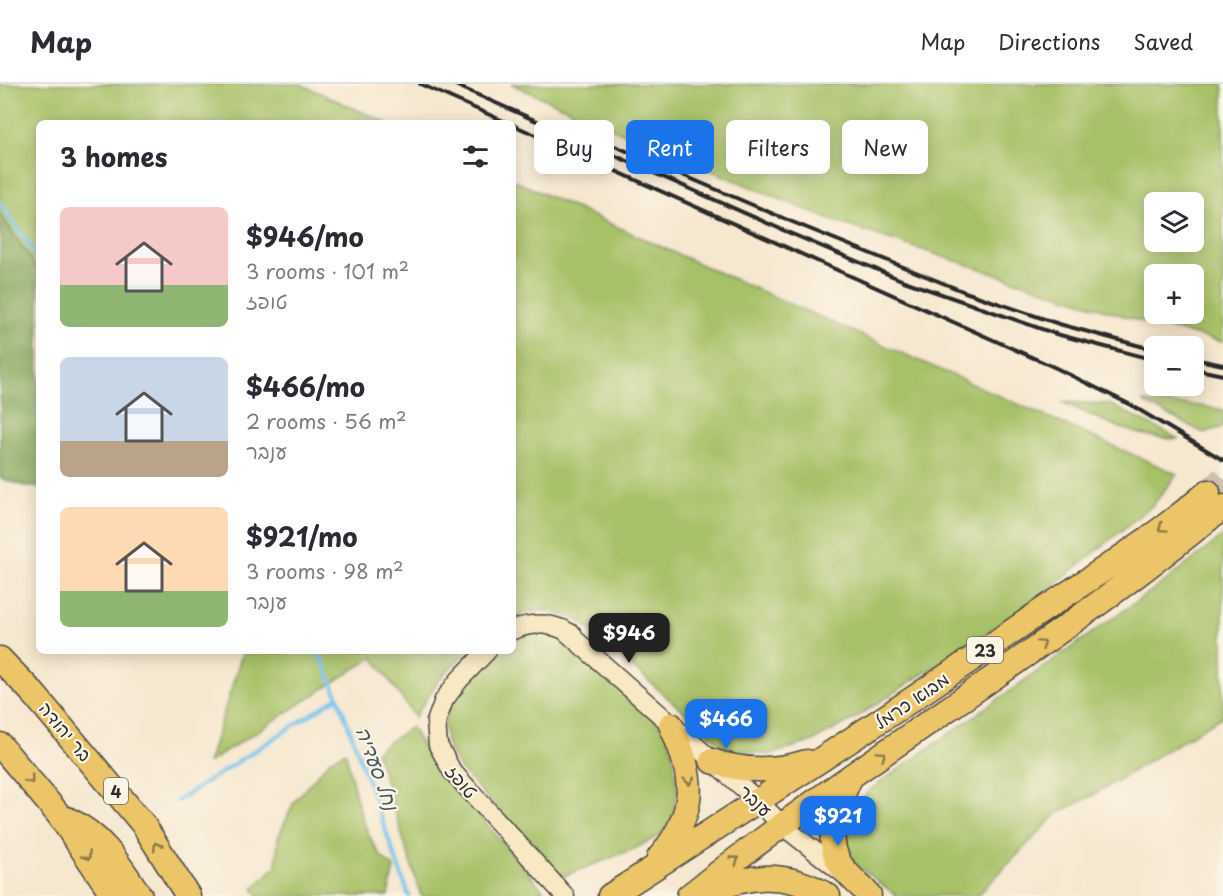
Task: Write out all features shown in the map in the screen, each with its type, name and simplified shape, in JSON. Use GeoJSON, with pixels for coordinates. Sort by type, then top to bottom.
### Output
{"type":"FeatureCollection","features":[{"type":"Feature","properties":{"kind":"highway","name":"מבוא כרמל"},"geometry":{"type":"LineString","coordinates":[[758,801],[1190,508],[1215,500]]}},
{"type":"Feature","properties":{"kind":"highway","name":"מבוא כרמל"},"geometry":{"type":"LineString","coordinates":[[783,826],[1111,595],[1215,500]]}},
{"type":"Feature","properties":{"kind":"highway"},"geometry":{"type":"LineString","coordinates":[[0,651],[33,693]]}},
{"type":"Feature","properties":{"kind":"highway","name":"בר יהודה"},"geometry":{"type":"LineString","coordinates":[[0,659],[33,693],[143,824],[188,896]]}},
{"type":"Feature","properties":{"kind":"highway"},"geometry":{"type":"LineString","coordinates":[[647,873],[678,832],[684,821],[690,797],[686,762],[671,725]]}},
{"type":"Feature","properties":{"kind":"highway"},"geometry":{"type":"LineString","coordinates":[[0,745],[59,815],[114,896]]}},
{"type":"Feature","properties":{"kind":"highway"},"geometry":{"type":"LineString","coordinates":[[712,761],[738,768],[771,770],[789,768],[827,756]]}},
{"type":"Feature","properties":{"kind":"highway"},"geometry":{"type":"LineString","coordinates":[[851,777],[835,815],[832,842],[841,865],[870,895]]}},
{"type":"Feature","properties":{"kind":"highway","name":"23"},"geometry":{"type":"LineString","coordinates":[[614,894],[758,801]]}},
{"type":"Feature","properties":{"kind":"highway"},"geometry":{"type":"LineString","coordinates":[[59,815],[81,826],[110,851],[140,896]]}},
{"type":"Feature","properties":{"kind":"highway","name":"23"},"geometry":{"type":"LineString","coordinates":[[689,896],[783,826]]}},
{"type":"Feature","properties":{"kind":"highway"},"geometry":{"type":"LineString","coordinates":[[700,896],[724,885],[747,879],[767,878],[780,878],[801,883],[828,896]]}},
{"type":"Feature","properties":{"kind":"street"},"geometry":{"type":"LineString","coordinates":[[516,629],[540,624],[563,629],[589,648],[671,725]]}},
{"type":"Feature","properties":{"kind":"street","name":"טופז"},"geometry":{"type":"LineString","coordinates":[[484,654],[450,690],[444,700],[436,722],[438,745],[452,771],[565,896]]}},
{"type":"Feature","properties":{"kind":"street","name":"ענבר"},"geometry":{"type":"LineString","coordinates":[[671,725],[758,801],[783,826],[870,895]]}},
{"type":"Feature","properties":{"kind":"green space"},"geometry":{"type":"Polygon","coordinates":[[[0,84],[300,84],[380,120],[36,120],[36,268],[0,214],[0,84]]]}},
{"type":"Feature","properties":{"kind":"green space"},"geometry":{"type":"Polygon","coordinates":[[[511,84],[1223,84],[1223,342],[1152,324],[1204,324],[1204,264],[1144,264],[1144,322],[828,219],[714,172],[714,120],[626,120],[626,134],[614,129],[614,120],[593,120],[511,84]]]}},
{"type":"Feature","properties":{"kind":"green space"},"geometry":{"type":"Polygon","coordinates":[[[516,181],[1177,474],[1153,505],[1032,603],[852,720],[813,741],[769,755],[725,748],[580,621],[546,611],[516,617],[516,181]]]}},
{"type":"Feature","properties":{"kind":"green space"},"geometry":{"type":"Polygon","coordinates":[[[0,214],[36,268],[36,487],[27,487],[0,478],[0,214]]]}},
{"type":"Feature","properties":{"kind":"green space"},"geometry":{"type":"Polygon","coordinates":[[[1062,402],[1109,404],[1179,439],[1133,432],[1062,402]]]}},
{"type":"Feature","properties":{"kind":"green space"},"geometry":{"type":"Polygon","coordinates":[[[1142,402],[1201,406],[1223,410],[1223,427],[1204,433],[1142,402]]]}},
{"type":"Feature","properties":{"kind":"green space"},"geometry":{"type":"Polygon","coordinates":[[[1223,536],[1223,716],[1093,795],[1058,813],[977,896],[897,896],[854,863],[847,843],[851,815],[868,791],[1164,582],[1223,536]]]}},
{"type":"Feature","properties":{"kind":"green space"},"geometry":{"type":"Polygon","coordinates":[[[540,632],[560,636],[666,731],[673,755],[677,789],[670,822],[659,836],[636,848],[559,878],[458,766],[446,742],[444,723],[451,704],[495,654],[516,654],[516,638],[540,632]]]}},
{"type":"Feature","properties":{"kind":"green space"},"geometry":{"type":"Polygon","coordinates":[[[242,654],[464,654],[438,681],[415,717],[373,657],[208,763],[242,654]]]}},
{"type":"Feature","properties":{"kind":"green space"},"geometry":{"type":"Polygon","coordinates":[[[411,727],[428,756],[544,891],[532,896],[421,896],[376,751],[411,727]]]}},
{"type":"Feature","properties":{"kind":"green space"},"geometry":{"type":"Polygon","coordinates":[[[346,752],[358,805],[367,831],[381,857],[394,867],[388,896],[259,896],[253,889],[276,866],[278,838],[294,802],[331,759],[346,752]]]}},
{"type":"Feature","properties":{"kind":"waterway","name":"נחל סעדיה"},"geometry":{"type":"LineString","coordinates":[[0,203],[36,255]]}},
{"type":"Feature","properties":{"kind":"waterway","name":"נחל סעדיה"},"geometry":{"type":"LineString","coordinates":[[319,654],[338,697],[409,896]]}},
{"type":"Feature","properties":{"kind":"waterway"},"geometry":{"type":"LineString","coordinates":[[177,801],[338,697]]}},
{"type":"Feature","properties":{"kind":"tunnel"},"geometry":{"type":"LineString","coordinates":[[1208,492],[1223,478]]}},
{"type":"Feature","properties":{"kind":"railway"},"geometry":{"type":"LineString","coordinates":[[420,84],[501,120]]}},
{"type":"Feature","properties":{"kind":"railway"},"geometry":{"type":"LineString","coordinates":[[453,84],[785,231],[904,281],[1056,334],[1144,357]]}},
{"type":"Feature","properties":{"kind":"railway"},"geometry":{"type":"LineString","coordinates":[[516,126],[1056,368],[1131,405],[1223,460]]}},
{"type":"Feature","properties":{"kind":"railway"},"geometry":{"type":"LineString","coordinates":[[614,146],[965,292],[1059,324],[1144,347]]}},
{"type":"Feature","properties":{"kind":"railway"},"geometry":{"type":"LineString","coordinates":[[1204,361],[1223,365]]}},
{"type":"Feature","properties":{"kind":"railway"},"geometry":{"type":"LineString","coordinates":[[1204,371],[1223,375]]}}]}
